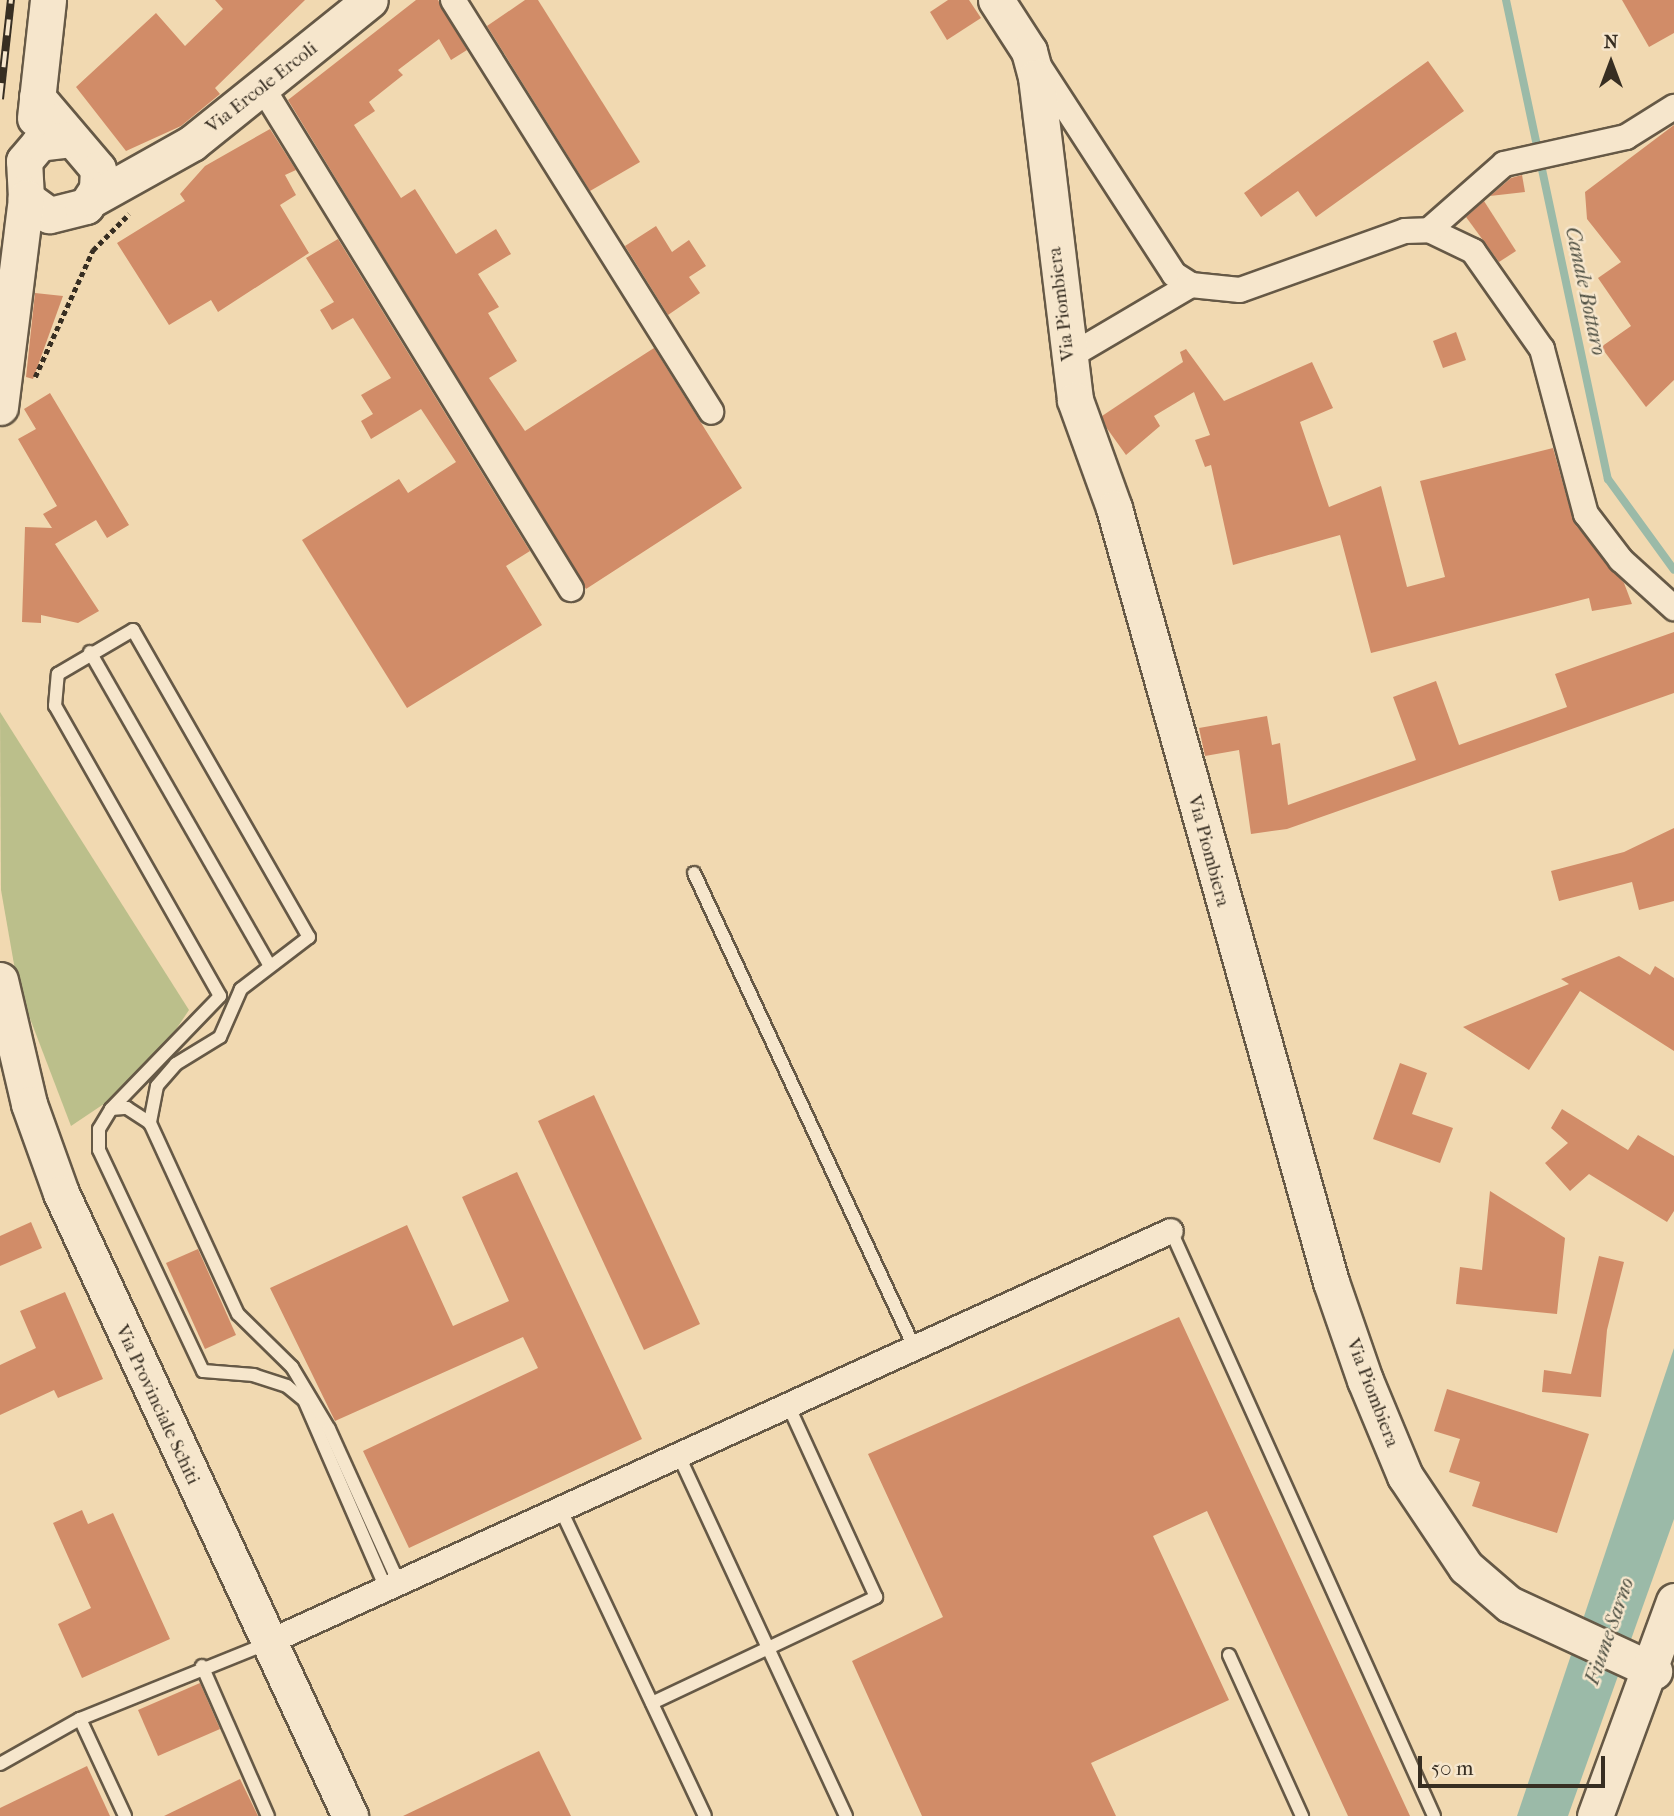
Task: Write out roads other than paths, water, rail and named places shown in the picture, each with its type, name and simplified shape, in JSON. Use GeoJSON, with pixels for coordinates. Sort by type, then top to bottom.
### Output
{"type":"FeatureCollection","features":[{"type":"Feature","properties":{"kind":"street"},"geometry":{"type":"LineString","coordinates":[[0,406],[26,198],[20,173],[31,149],[48,0]]}},
{"type":"Feature","properties":{"kind":"street","name":"Via Ercole Ercoli"},"geometry":{"type":"LineString","coordinates":[[92,199],[148,167],[264,90],[370,0]]}},
{"type":"Feature","properties":{"kind":"street"},"geometry":{"type":"LineString","coordinates":[[453,0],[711,412]]}},
{"type":"Feature","properties":{"kind":"street","name":"Via Piombiera"},"geometry":{"type":"LineString","coordinates":[[996,0],[1174,274],[1191,285]]}},
{"type":"Feature","properties":{"kind":"street","name":"Via Piombiera"},"geometry":{"type":"LineString","coordinates":[[1029,51],[1067,358],[1365,1380],[1405,1476],[1465,1567],[1509,1604],[1654,1671]]}},
{"type":"Feature","properties":{"kind":"street"},"geometry":{"type":"LineString","coordinates":[[264,90],[571,589]]}},
{"type":"Feature","properties":{"kind":"street"},"geometry":{"type":"LineString","coordinates":[[19,262],[59,216],[92,199],[98,169],[37,97]]}},
{"type":"Feature","properties":{"kind":"street"},"geometry":{"type":"LineString","coordinates":[[1429,230],[1487,173],[1521,159],[1626,137],[1674,107]]}},
{"type":"Feature","properties":{"kind":"street"},"geometry":{"type":"LineString","coordinates":[[31,149],[49,139],[80,145],[121,165],[148,167]]}},
{"type":"Feature","properties":{"kind":"street"},"geometry":{"type":"LineString","coordinates":[[26,198],[59,216]]}},
{"type":"Feature","properties":{"kind":"street"},"geometry":{"type":"LineString","coordinates":[[1067,358],[1191,285],[1240,290],[1405,231],[1429,230],[1473,251],[1542,349],[1586,514],[1637,578],[1674,608]]}},
{"type":"Feature","properties":{"kind":"street","name":"Via Provinciale Schiti"},"geometry":{"type":"LineString","coordinates":[[0,980],[29,1104],[61,1194],[267,1643],[350,1816]]}},
{"type":"Feature","properties":{"kind":"street"},"geometry":{"type":"LineString","coordinates":[[267,1643],[391,1583],[1171,1231]]}},
{"type":"Feature","properties":{"kind":"street"},"geometry":{"type":"LineString","coordinates":[[1595,1816],[1654,1671],[1674,1601]]}},
{"type":"Feature","properties":{"kind":"lane"},"geometry":{"type":"LineString","coordinates":[[150,1123],[157,1086],[176,1064],[220,1037],[242,989],[269,964],[309,937],[134,631],[90,652],[58,674],[55,706],[220,996],[111,1110],[99,1129],[99,1150],[192,1354],[203,1371],[254,1375],[287,1386],[304,1401],[391,1583]]}},
{"type":"Feature","properties":{"kind":"lane"},"geometry":{"type":"LineString","coordinates":[[90,652],[269,964]]}},
{"type":"Feature","properties":{"kind":"lane"},"geometry":{"type":"LineString","coordinates":[[694,873],[914,1348]]}},
{"type":"Feature","properties":{"kind":"lane"},"geometry":{"type":"LineString","coordinates":[[111,1110],[127,1108],[150,1123],[238,1314],[292,1367],[329,1429],[391,1583]]}},
{"type":"Feature","properties":{"kind":"lane"},"geometry":{"type":"LineString","coordinates":[[1171,1231],[1434,1816]]}},
{"type":"Feature","properties":{"kind":"lane"},"geometry":{"type":"LineString","coordinates":[[652,1703],[876,1597],[788,1405]]}},
{"type":"Feature","properties":{"kind":"lane"},"geometry":{"type":"LineString","coordinates":[[678,1454],[846,1816]]}},
{"type":"Feature","properties":{"kind":"lane"},"geometry":{"type":"LineString","coordinates":[[560,1507],[705,1816]]}},
{"type":"Feature","properties":{"kind":"lane"},"geometry":{"type":"LineString","coordinates":[[0,1764],[80,1719],[202,1666],[267,1643]]}},
{"type":"Feature","properties":{"kind":"lane"},"geometry":{"type":"LineString","coordinates":[[1229,1655],[1302,1816]]}},
{"type":"Feature","properties":{"kind":"lane"},"geometry":{"type":"LineString","coordinates":[[202,1666],[268,1816]]}},
{"type":"Feature","properties":{"kind":"lane"},"geometry":{"type":"LineString","coordinates":[[80,1719],[125,1816]]}},
{"type":"Feature","properties":{"kind":"water","name":"Fiume Sarno"},"geometry":{"type":"Polygon","coordinates":[[[1674,1348],[1674,1519],[1568,1816],[1517,1816],[1674,1348]]]}},
{"type":"Feature","properties":{"kind":"waterway","name":"Canale Bottaro"},"geometry":{"type":"LineString","coordinates":[[1506,0],[1608,479],[1674,570]]}},
{"type":"Feature","properties":{"kind":"railway"},"geometry":{"type":"LineString","coordinates":[[0,99],[11,0]]}}]}
